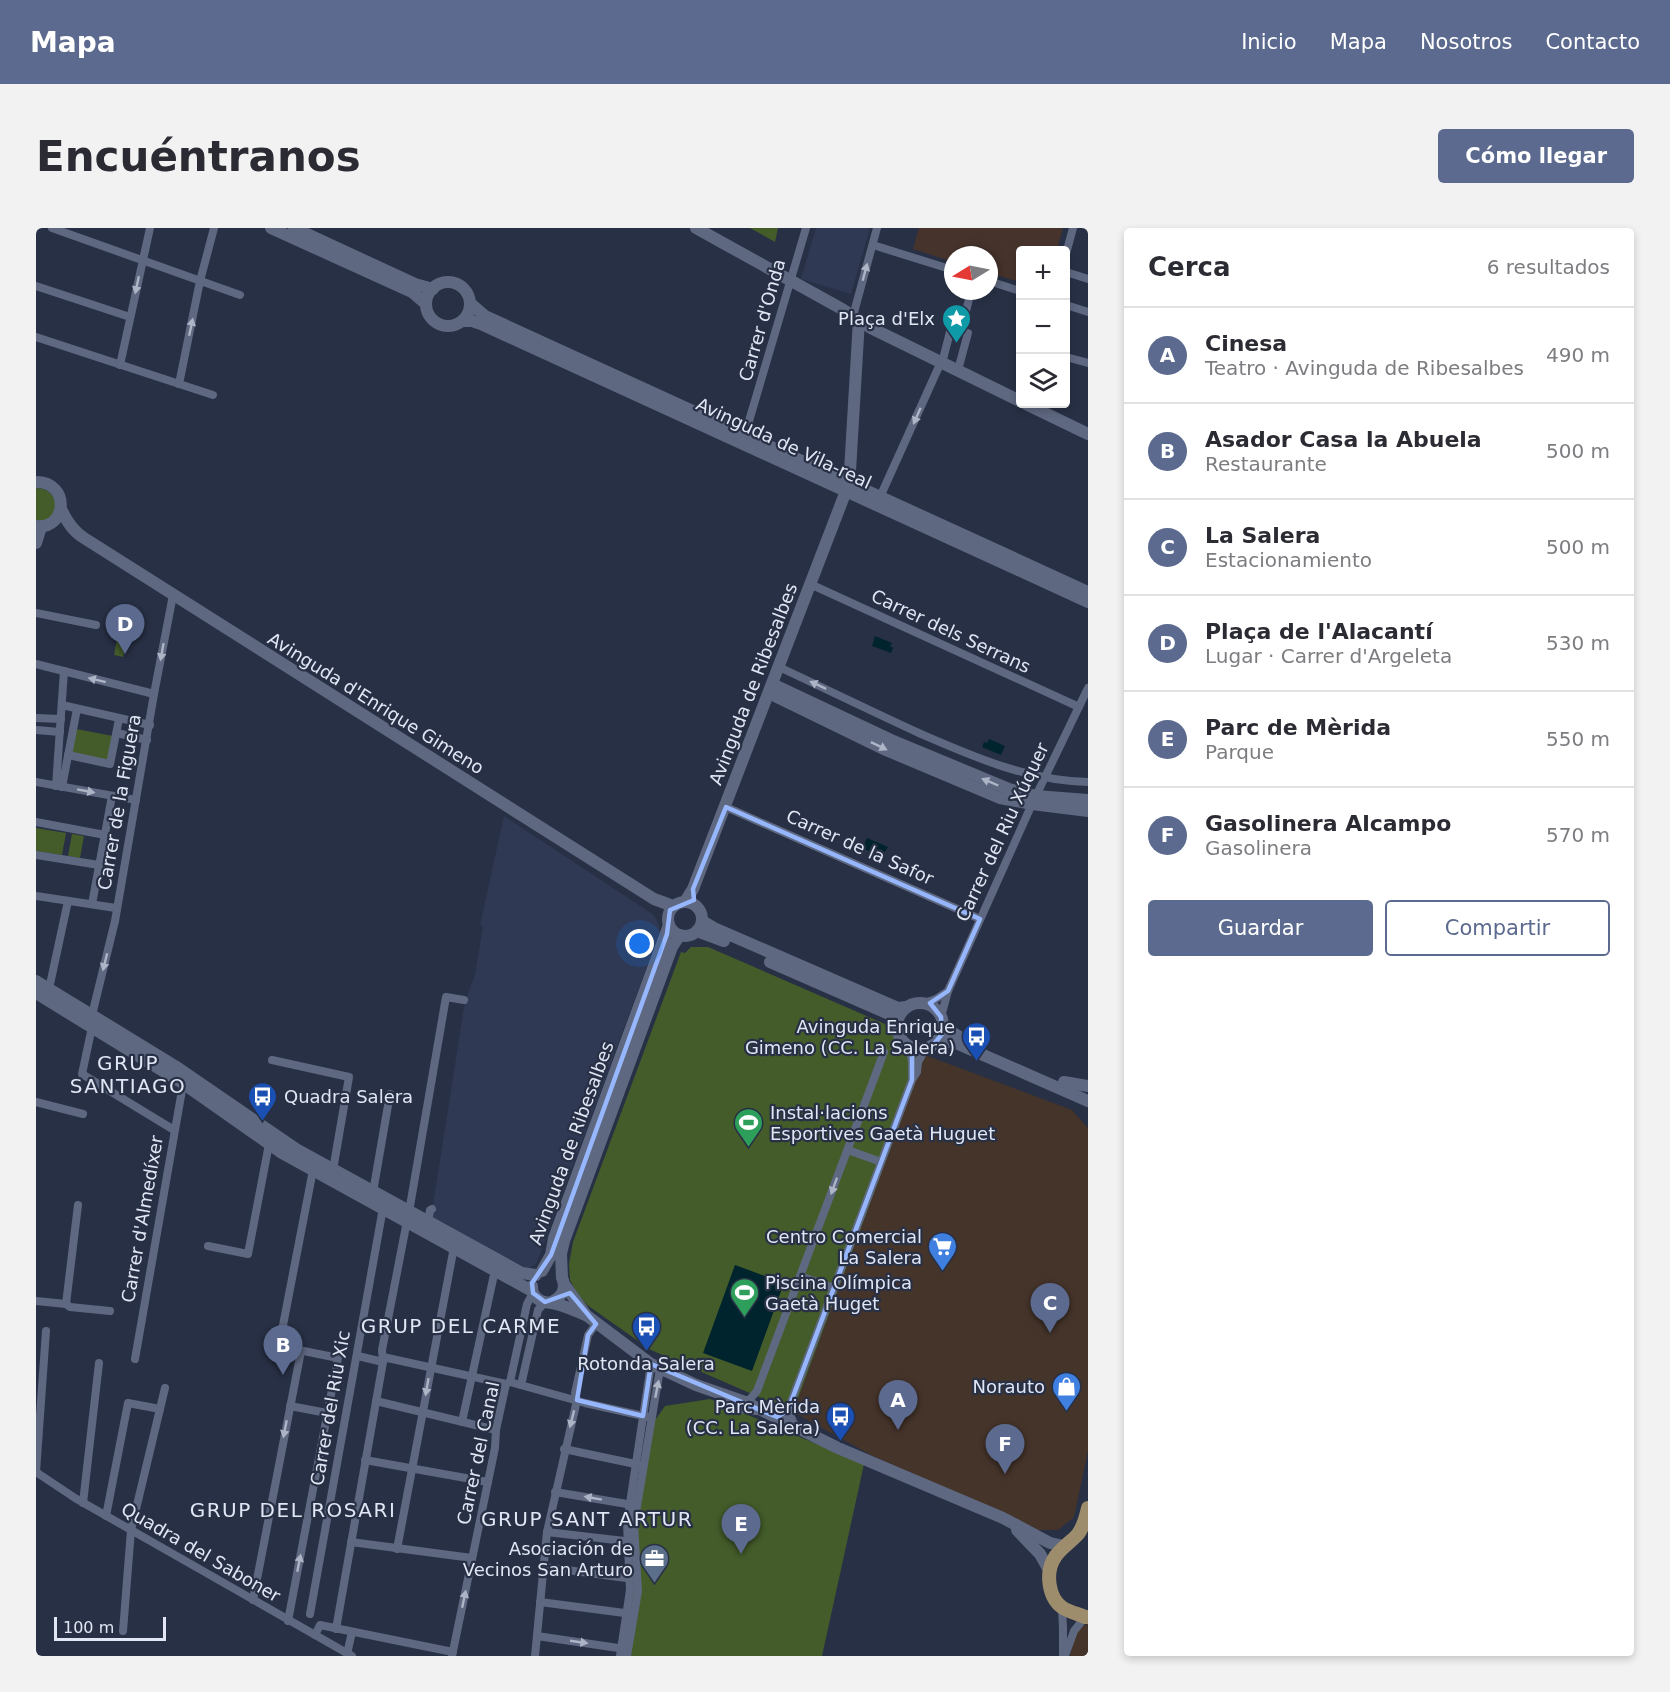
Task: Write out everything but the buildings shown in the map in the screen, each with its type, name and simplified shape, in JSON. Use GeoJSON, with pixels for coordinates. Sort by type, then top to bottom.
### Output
{"type":"FeatureCollection","features":[{"type":"Feature","properties":{"kind":"main road"},"geometry":{"type":"LineString","coordinates":[[1086,1617],[1062,1607],[1055,1599],[1050,1586],[1049,1570],[1054,1557],[1084,1525],[1088,1508]]}},
{"type":"Feature","properties":{"kind":"street"},"geometry":{"type":"LineString","coordinates":[[52,228],[240,295]]}},
{"type":"Feature","properties":{"kind":"street"},"geometry":{"type":"LineString","coordinates":[[120,365],[150,228]]}},
{"type":"Feature","properties":{"kind":"street"},"geometry":{"type":"LineString","coordinates":[[179,384],[200,281],[214,228]]}},
{"type":"Feature","properties":{"kind":"street"},"geometry":{"type":"LineString","coordinates":[[271,228],[411,292],[426,304]]}},
{"type":"Feature","properties":{"kind":"street"},"geometry":{"type":"LineString","coordinates":[[696,228],[871,328],[1016,399]]}},
{"type":"Feature","properties":{"kind":"street","name":"Carrer d'Onda"},"geometry":{"type":"LineString","coordinates":[[749,421],[806,228]]}},
{"type":"Feature","properties":{"kind":"street"},"geometry":{"type":"LineString","coordinates":[[856,318],[877,228]]}},
{"type":"Feature","properties":{"kind":"street"},"geometry":{"type":"LineString","coordinates":[[1067,246],[1073,228]]}},
{"type":"Feature","properties":{"kind":"street"},"geometry":{"type":"LineString","coordinates":[[301,230],[415,284],[433,289]]}},
{"type":"Feature","properties":{"kind":"street"},"geometry":{"type":"LineString","coordinates":[[873,245],[944,267]]}},
{"type":"Feature","properties":{"kind":"street"},"geometry":{"type":"LineString","coordinates":[[1070,274],[1088,279]]}},
{"type":"Feature","properties":{"kind":"street"},"geometry":{"type":"LineString","coordinates":[[443,283],[455,284],[466,291],[470,310],[463,321],[454,326],[441,325],[430,317],[426,304],[433,289],[443,283]]}},
{"type":"Feature","properties":{"kind":"street"},"geometry":{"type":"LineString","coordinates":[[998,284],[1016,290]]}},
{"type":"Feature","properties":{"kind":"street"},"geometry":{"type":"LineString","coordinates":[[36,286],[130,317]]}},
{"type":"Feature","properties":{"kind":"street"},"geometry":{"type":"LineString","coordinates":[[961,331],[969,300]]}},
{"type":"Feature","properties":{"kind":"street","name":"Avinguda de Vila-real"},"geometry":{"type":"LineString","coordinates":[[470,303],[485,316],[1088,602]]}},
{"type":"Feature","properties":{"kind":"street"},"geometry":{"type":"LineString","coordinates":[[1070,307],[1088,312]]}},
{"type":"Feature","properties":{"kind":"street","name":"Avinguda de Ribesalbes"},"geometry":{"type":"LineString","coordinates":[[539,1273],[551,1255],[554,1238],[678,911],[693,889],[726,807],[847,487],[856,318]]}},
{"type":"Feature","properties":{"kind":"street","name":"Avinguda de Vila-real"},"geometry":{"type":"LineString","coordinates":[[463,321],[481,324],[847,487],[880,497],[1088,592]]}},
{"type":"Feature","properties":{"kind":"street"},"geometry":{"type":"LineString","coordinates":[[880,497],[941,363],[951,328],[968,333],[957,370]]}},
{"type":"Feature","properties":{"kind":"street"},"geometry":{"type":"LineString","coordinates":[[36,338],[213,395]]}},
{"type":"Feature","properties":{"kind":"street"},"geometry":{"type":"LineString","coordinates":[[1070,358],[1088,363]]}},
{"type":"Feature","properties":{"kind":"street"},"geometry":{"type":"LineString","coordinates":[[1034,408],[1088,434]]}},
{"type":"Feature","properties":{"kind":"street","name":"Avinguda d'Enrique Gimeno"},"geometry":{"type":"LineString","coordinates":[[37,481],[48,483],[55,489],[67,522],[76,532],[658,902],[678,911]]}},
{"type":"Feature","properties":{"kind":"street"},"geometry":{"type":"LineString","coordinates":[[36,543],[42,526],[56,519],[61,509]]}},
{"type":"Feature","properties":{"kind":"street","name":"Avinguda d'Enrique Gimeno"},"geometry":{"type":"LineString","coordinates":[[42,526],[76,532]]}},
{"type":"Feature","properties":{"kind":"street","name":"Carrer dels Serrans"},"geometry":{"type":"LineString","coordinates":[[810,584],[1079,707]]}},
{"type":"Feature","properties":{"kind":"street","name":"Carrer de la Figuera"},"geometry":{"type":"LineString","coordinates":[[173,595],[115,921],[82,1074],[174,1130]]}},
{"type":"Feature","properties":{"kind":"street"},"geometry":{"type":"LineString","coordinates":[[36,613],[96,625]]}},
{"type":"Feature","properties":{"kind":"street"},"geometry":{"type":"LineString","coordinates":[[36,664],[154,694]]}},
{"type":"Feature","properties":{"kind":"street"},"geometry":{"type":"LineString","coordinates":[[779,667],[961,752],[1018,772],[1088,783]]}},
{"type":"Feature","properties":{"kind":"street"},"geometry":{"type":"LineString","coordinates":[[59,786],[64,671]]}},
{"type":"Feature","properties":{"kind":"street","name":"Carrer del Riu Xúquer"},"geometry":{"type":"LineString","coordinates":[[942,1022],[948,991],[1034,800],[1088,688]]}},
{"type":"Feature","properties":{"kind":"street"},"geometry":{"type":"LineString","coordinates":[[771,689],[1034,800],[1088,811]]}},
{"type":"Feature","properties":{"kind":"street"},"geometry":{"type":"LineString","coordinates":[[62,705],[150,726]]}},
{"type":"Feature","properties":{"kind":"street"},"geometry":{"type":"LineString","coordinates":[[59,786],[78,709]]}},
{"type":"Feature","properties":{"kind":"street"},"geometry":{"type":"LineString","coordinates":[[36,718],[61,719]]}},
{"type":"Feature","properties":{"kind":"street"},"geometry":{"type":"LineString","coordinates":[[68,755],[110,764],[120,718]]}},
{"type":"Feature","properties":{"kind":"street"},"geometry":{"type":"LineString","coordinates":[[36,730],[60,732]]}},
{"type":"Feature","properties":{"kind":"street"},"geometry":{"type":"LineString","coordinates":[[117,733],[147,740]]}},
{"type":"Feature","properties":{"kind":"street"},"geometry":{"type":"LineString","coordinates":[[36,782],[136,800]]}},
{"type":"Feature","properties":{"kind":"street"},"geometry":{"type":"LineString","coordinates":[[92,904],[112,796]]}},
{"type":"Feature","properties":{"kind":"street"},"geometry":{"type":"LineString","coordinates":[[1034,800],[1088,800]]}},
{"type":"Feature","properties":{"kind":"street","name":"Carrer de la Safor"},"geometry":{"type":"LineString","coordinates":[[726,807],[980,919]]}},
{"type":"Feature","properties":{"kind":"street"},"geometry":{"type":"LineString","coordinates":[[36,822],[105,835]]}},
{"type":"Feature","properties":{"kind":"street"},"geometry":{"type":"LineString","coordinates":[[36,855],[99,864]]}},
{"type":"Feature","properties":{"kind":"street"},"geometry":{"type":"LineString","coordinates":[[36,896],[116,908]]}},
{"type":"Feature","properties":{"kind":"street"},"geometry":{"type":"LineString","coordinates":[[49,988],[68,901]]}},
{"type":"Feature","properties":{"kind":"street"},"geometry":{"type":"LineString","coordinates":[[678,911],[700,911],[700,926],[689,936],[680,935],[674,931],[678,911]]}},
{"type":"Feature","properties":{"kind":"street"},"geometry":{"type":"LineString","coordinates":[[700,926],[720,931],[898,1008],[907,1007]]}},
{"type":"Feature","properties":{"kind":"street"},"geometry":{"type":"LineString","coordinates":[[700,926],[711,935],[889,1014],[897,1023]]}},
{"type":"Feature","properties":{"kind":"street","name":"Avinguda de Ribesalbes"},"geometry":{"type":"LineString","coordinates":[[563,1281],[561,1254],[564,1241],[669,955],[680,935]]}},
{"type":"Feature","properties":{"kind":"street"},"geometry":{"type":"LineString","coordinates":[[36,981],[184,1084],[272,1139]]}},
{"type":"Feature","properties":{"kind":"street"},"geometry":{"type":"LineString","coordinates":[[926,1048],[916,1049],[899,1036],[897,1023],[900,1014],[915,1003],[936,999],[948,991]]}},
{"type":"Feature","properties":{"kind":"street"},"geometry":{"type":"LineString","coordinates":[[36,993],[175,1066],[313,1170],[332,1175]]}},
{"type":"Feature","properties":{"kind":"street"},"geometry":{"type":"LineString","coordinates":[[336,1629],[383,1359],[382,1350],[408,1217],[446,997],[464,1000]]}},
{"type":"Feature","properties":{"kind":"street"},"geometry":{"type":"LineString","coordinates":[[924,1003],[934,1008],[942,1022],[958,1036],[1064,1082],[1087,1085]]}},
{"type":"Feature","properties":{"kind":"street"},"geometry":{"type":"LineString","coordinates":[[938,1040],[942,1022]]}},
{"type":"Feature","properties":{"kind":"street"},"geometry":{"type":"LineString","coordinates":[[787,1419],[881,1162],[917,1072],[918,1062],[926,1048],[938,1040],[956,1043],[1088,1101]]}},
{"type":"Feature","properties":{"kind":"street"},"geometry":{"type":"LineString","coordinates":[[908,1045],[912,1061],[912,1080]]}},
{"type":"Feature","properties":{"kind":"street"},"geometry":{"type":"LineString","coordinates":[[741,1405],[757,1391],[884,1052]]}},
{"type":"Feature","properties":{"kind":"street"},"geometry":{"type":"LineString","coordinates":[[272,1060],[349,1077],[332,1175]]}},
{"type":"Feature","properties":{"kind":"street","name":"Carrer d'Almedíxer"},"geometry":{"type":"LineString","coordinates":[[135,1359],[184,1084]]}},
{"type":"Feature","properties":{"kind":"street"},"geometry":{"type":"LineString","coordinates":[[372,1197],[390,1094]]}},
{"type":"Feature","properties":{"kind":"street"},"geometry":{"type":"LineString","coordinates":[[36,1102],[83,1114]]}},
{"type":"Feature","properties":{"kind":"street"},"geometry":{"type":"LineString","coordinates":[[208,1246],[248,1254],[272,1139]]}},
{"type":"Feature","properties":{"kind":"street"},"geometry":{"type":"LineString","coordinates":[[285,1148],[457,1243],[522,1273],[553,1270],[586,1315],[596,1324],[656,1366],[696,1385],[712,1397],[787,1419],[836,1447],[1003,1518],[1050,1543],[1064,1546]]}},
{"type":"Feature","properties":{"kind":"street"},"geometry":{"type":"LineString","coordinates":[[848,1150],[881,1162]]}},
{"type":"Feature","properties":{"kind":"street"},"geometry":{"type":"LineString","coordinates":[[288,1621],[338,1358],[279,1346],[313,1170]]}},
{"type":"Feature","properties":{"kind":"street"},"geometry":{"type":"LineString","coordinates":[[372,1197],[382,1208],[428,1222],[495,1270],[533,1292],[538,1299],[586,1315]]}},
{"type":"Feature","properties":{"kind":"street"},"geometry":{"type":"LineString","coordinates":[[66,1304],[78,1205]]}},
{"type":"Feature","properties":{"kind":"street","name":"Carrer del Riu Xic"},"geometry":{"type":"LineString","coordinates":[[310,1614],[382,1208]]}},
{"type":"Feature","properties":{"kind":"street"},"geometry":{"type":"LineString","coordinates":[[428,1222],[432,1209]]}},
{"type":"Feature","properties":{"kind":"street"},"geometry":{"type":"LineString","coordinates":[[397,1549],[430,1367],[457,1243]]}},
{"type":"Feature","properties":{"kind":"street"},"geometry":{"type":"LineString","coordinates":[[462,1422],[495,1270]]}},
{"type":"Feature","properties":{"kind":"street"},"geometry":{"type":"LineString","coordinates":[[533,1292],[532,1283],[539,1273]]}},
{"type":"Feature","properties":{"kind":"street"},"geometry":{"type":"LineString","coordinates":[[800,1276],[834,1288]]}},
{"type":"Feature","properties":{"kind":"street"},"geometry":{"type":"LineString","coordinates":[[548,1302],[559,1299],[563,1292],[563,1281]]}},
{"type":"Feature","properties":{"kind":"street","name":"Carrer del Canal"},"geometry":{"type":"LineString","coordinates":[[452,1654],[495,1448],[496,1430],[527,1304],[533,1292]]}},
{"type":"Feature","properties":{"kind":"street"},"geometry":{"type":"LineString","coordinates":[[36,1301],[110,1311]]}},
{"type":"Feature","properties":{"kind":"street","name":"Carrer del Canal"},"geometry":{"type":"LineString","coordinates":[[521,1385],[538,1310],[548,1302]]}},
{"type":"Feature","properties":{"kind":"street"},"geometry":{"type":"LineString","coordinates":[[535,1656],[547,1532],[564,1449],[577,1400],[575,1393],[588,1335],[596,1324]]}},
{"type":"Feature","properties":{"kind":"street"},"geometry":{"type":"LineString","coordinates":[[36,1472],[46,1331]]}},
{"type":"Feature","properties":{"kind":"street"},"geometry":{"type":"LineString","coordinates":[[252,1600],[301,1351]]}},
{"type":"Feature","properties":{"kind":"street"},"geometry":{"type":"LineString","coordinates":[[358,1356],[521,1385],[647,1417]]}},
{"type":"Feature","properties":{"kind":"street"},"geometry":{"type":"LineString","coordinates":[[83,1503],[99,1363]]}},
{"type":"Feature","properties":{"kind":"street"},"geometry":{"type":"LineString","coordinates":[[537,1636],[624,1652],[630,1613],[638,1591],[633,1579],[631,1542],[634,1524],[633,1505],[656,1366]]}},
{"type":"Feature","properties":{"kind":"street"},"geometry":{"type":"LineString","coordinates":[[123,1631],[131,1530],[165,1388]]}},
{"type":"Feature","properties":{"kind":"street"},"geometry":{"type":"LineString","coordinates":[[376,1401],[496,1430]]}},
{"type":"Feature","properties":{"kind":"street"},"geometry":{"type":"LineString","coordinates":[[105,1516],[128,1403],[159,1409]]}},
{"type":"Feature","properties":{"kind":"street"},"geometry":{"type":"LineString","coordinates":[[741,1405],[816,1442],[836,1447]]}},
{"type":"Feature","properties":{"kind":"street"},"geometry":{"type":"LineString","coordinates":[[290,1406],[327,1413]]}},
{"type":"Feature","properties":{"kind":"street"},"geometry":{"type":"LineString","coordinates":[[564,1449],[639,1465]]}},
{"type":"Feature","properties":{"kind":"street"},"geometry":{"type":"LineString","coordinates":[[365,1460],[488,1482]]}},
{"type":"Feature","properties":{"kind":"street","name":"Quadra del Saboner"},"geometry":{"type":"LineString","coordinates":[[36,1472],[105,1516],[350,1655]]}},
{"type":"Feature","properties":{"kind":"street"},"geometry":{"type":"LineString","coordinates":[[555,1492],[633,1505]]}},
{"type":"Feature","properties":{"kind":"street"},"geometry":{"type":"LineString","coordinates":[[1003,1518],[1023,1534],[1040,1554],[1049,1570]]}},
{"type":"Feature","properties":{"kind":"street"},"geometry":{"type":"LineString","coordinates":[[547,1532],[631,1542]]}},
{"type":"Feature","properties":{"kind":"street"},"geometry":{"type":"LineString","coordinates":[[351,1542],[472,1558]]}},
{"type":"Feature","properties":{"kind":"street"},"geometry":{"type":"LineString","coordinates":[[544,1566],[633,1579]]}},
{"type":"Feature","properties":{"kind":"street"},"geometry":{"type":"LineString","coordinates":[[540,1602],[630,1613]]}},
{"type":"Feature","properties":{"kind":"street"},"geometry":{"type":"LineString","coordinates":[[1062,1607],[1064,1656]]}},
{"type":"Feature","properties":{"kind":"street"},"geometry":{"type":"LineString","coordinates":[[1064,1656],[1074,1631],[1086,1617]]}},
{"type":"Feature","properties":{"kind":"street"},"geometry":{"type":"LineString","coordinates":[[315,1635],[320,1625],[452,1654]]}},
{"type":"Feature","properties":{"kind":"street"},"geometry":{"type":"LineString","coordinates":[[350,1655],[352,1632]]}},
{"type":"Feature","properties":{"kind":"highlighted area"},"geometry":{"type":"Polygon","coordinates":[[[726,807],[980,919],[948,991],[930,1003],[941,1017],[942,1034],[934,1044],[912,1049],[912,1080],[788,1410],[777,1417],[651,1364],[643,1416],[577,1400],[588,1335],[596,1324],[570,1293],[545,1302],[533,1293],[532,1283],[551,1255],[667,934],[670,910],[694,900],[693,889],[726,807]]]}},
{"type":"Feature","properties":{"kind":"shaded area"},"geometry":{"type":"Polygon","coordinates":[[[816,228],[870,228],[851,294],[801,279],[816,228]]]}},
{"type":"Feature","properties":{"kind":"shaded area"},"geometry":{"type":"Polygon","coordinates":[[[919,228],[1063,228],[1058,246],[1016,246],[1016,281],[998,276],[998,246],[944,246],[944,259],[913,249],[919,228]]]}},
{"type":"Feature","properties":{"kind":"shaded area"},"geometry":{"type":"Polygon","coordinates":[[[875,636],[892,643],[891,653],[872,646],[875,636]]]}},
{"type":"Feature","properties":{"kind":"shaded area"},"geometry":{"type":"Polygon","coordinates":[[[989,739],[1005,746],[1001,755],[982,747],[989,739]]]}},
{"type":"Feature","properties":{"kind":"shaded area"},"geometry":{"type":"Polygon","coordinates":[[[504,816],[651,913],[659,925],[659,934],[537,1262],[527,1268],[431,1218],[465,1001],[475,975],[483,926],[480,925],[504,816]]]}},
{"type":"Feature","properties":{"kind":"shaded area"},"geometry":{"type":"Polygon","coordinates":[[[867,838],[888,847],[885,852],[880,849],[877,855],[860,847],[861,844],[864,845],[867,838]]]}},
{"type":"Feature","properties":{"kind":"shaded area"},"geometry":{"type":"Polygon","coordinates":[[[925,1055],[1072,1110],[1088,1128],[1088,1451],[1074,1517],[1058,1530],[1036,1530],[871,1455],[793,1412],[925,1055]]]}},
{"type":"Feature","properties":{"kind":"shaded area","name":"Piscina Olímpica Gaetà Huget"},"geometry":{"type":"Polygon","coordinates":[[[735,1265],[784,1283],[752,1371],[703,1353],[735,1265]]]}},
{"type":"Feature","properties":{"kind":"shaded area"},"geometry":{"type":"Polygon","coordinates":[[[1088,1624],[1088,1656],[1070,1656],[1075,1636],[1082,1626],[1088,1624]]]}},
{"type":"Feature","properties":{"kind":"green space"},"geometry":{"type":"Polygon","coordinates":[[[750,228],[778,228],[775,242],[750,228]]]}},
{"type":"Feature","properties":{"kind":"green space"},"geometry":{"type":"Polygon","coordinates":[[[36,488],[49,492],[55,501],[55,512],[46,520],[36,521],[36,488]]]}},
{"type":"Feature","properties":{"kind":"green space"},"geometry":{"type":"Polygon","coordinates":[[[118,633],[128,635],[123,657],[114,655],[118,633]]]}},
{"type":"Feature","properties":{"kind":"green space"},"geometry":{"type":"Polygon","coordinates":[[[76,729],[113,736],[108,760],[71,752],[76,729]]]}},
{"type":"Feature","properties":{"kind":"green space"},"geometry":{"type":"Polygon","coordinates":[[[36,828],[66,833],[62,855],[36,851],[36,828]]]}},
{"type":"Feature","properties":{"kind":"green space"},"geometry":{"type":"Polygon","coordinates":[[[72,834],[84,836],[80,858],[68,856],[72,834]]]}},
{"type":"Feature","properties":{"kind":"green space","name":"Instal·lacions Esportives Gaetà Huguet"},"geometry":{"type":"Polygon","coordinates":[[[691,947],[708,947],[885,1024],[925,1055],[793,1412],[651,1350],[587,1305],[570,1280],[569,1264],[573,1242],[681,952],[685,953],[691,947]]]}},
{"type":"Feature","properties":{"kind":"green space"},"geometry":{"type":"Polygon","coordinates":[[[710,1399],[864,1464],[822,1656],[628,1655],[636,1520],[653,1423],[665,1406],[710,1399]]]}},
{"type":"Feature","properties":{"kind":"place","name":"Plaça d'Elx"},"geometry":{"type":"Point","coordinates":[956,344]}},
{"type":"Feature","properties":{"kind":"place","name":"Plaça de l'Alacantí"},"geometry":{"type":"Point","coordinates":[125,654]}},
{"type":"Feature","properties":{"kind":"place","name":"Avinguda Enrique Gimeno (CC. La Salera)"},"geometry":{"type":"Point","coordinates":[976,1062]}},
{"type":"Feature","properties":{"kind":"place","name":"Quadra Salera"},"geometry":{"type":"Point","coordinates":[263,1122]}},
{"type":"Feature","properties":{"kind":"place","name":"Instal·lacions Esportives Gaetà Huguet"},"geometry":{"type":"Point","coordinates":[749,1148]}},
{"type":"Feature","properties":{"kind":"place","name":"Centro Comercial La Salera"},"geometry":{"type":"Point","coordinates":[943,1272]}},
{"type":"Feature","properties":{"kind":"place","name":"Piscina Olímpica Gaetà Huget"},"geometry":{"type":"Point","coordinates":[744,1318]}},
{"type":"Feature","properties":{"kind":"place","name":"La Salera"},"geometry":{"type":"Point","coordinates":[1050,1333]}},
{"type":"Feature","properties":{"kind":"place","name":"Rotonda Salera"},"geometry":{"type":"Point","coordinates":[646,1352]}},
{"type":"Feature","properties":{"kind":"place","name":"Asador Casa la Abuela"},"geometry":{"type":"Point","coordinates":[283,1375]}},
{"type":"Feature","properties":{"kind":"place","name":"Norauto"},"geometry":{"type":"Point","coordinates":[1066,1412]}},
{"type":"Feature","properties":{"kind":"place","name":"Cinesa"},"geometry":{"type":"Point","coordinates":[898,1430]}},
{"type":"Feature","properties":{"kind":"place","name":"Parc Mèrida (CC. La Salera)"},"geometry":{"type":"Point","coordinates":[841,1442]}},
{"type":"Feature","properties":{"kind":"place","name":"Gasolinera Alcampo"},"geometry":{"type":"Point","coordinates":[1005,1474]}},
{"type":"Feature","properties":{"kind":"place","name":"Parc de Mèrida"},"geometry":{"type":"Point","coordinates":[741,1554]}},
{"type":"Feature","properties":{"kind":"place","name":"Asociación de Vecinos San Arturo"},"geometry":{"type":"Point","coordinates":[654,1584]}},
{"type":"Feature","properties":{"kind":"district","name":"GRUP SANTIAGO"},"geometry":{"type":"Point","coordinates":[128,1074]}},
{"type":"Feature","properties":{"kind":"district","name":"GRUP DEL CARME"},"geometry":{"type":"Point","coordinates":[461,1326]}},
{"type":"Feature","properties":{"kind":"district","name":"GRUP DEL ROSARI"},"geometry":{"type":"Point","coordinates":[293,1510]}},
{"type":"Feature","properties":{"kind":"district","name":"GRUP SANT ARTUR"},"geometry":{"type":"Point","coordinates":[587,1519]}}]}
